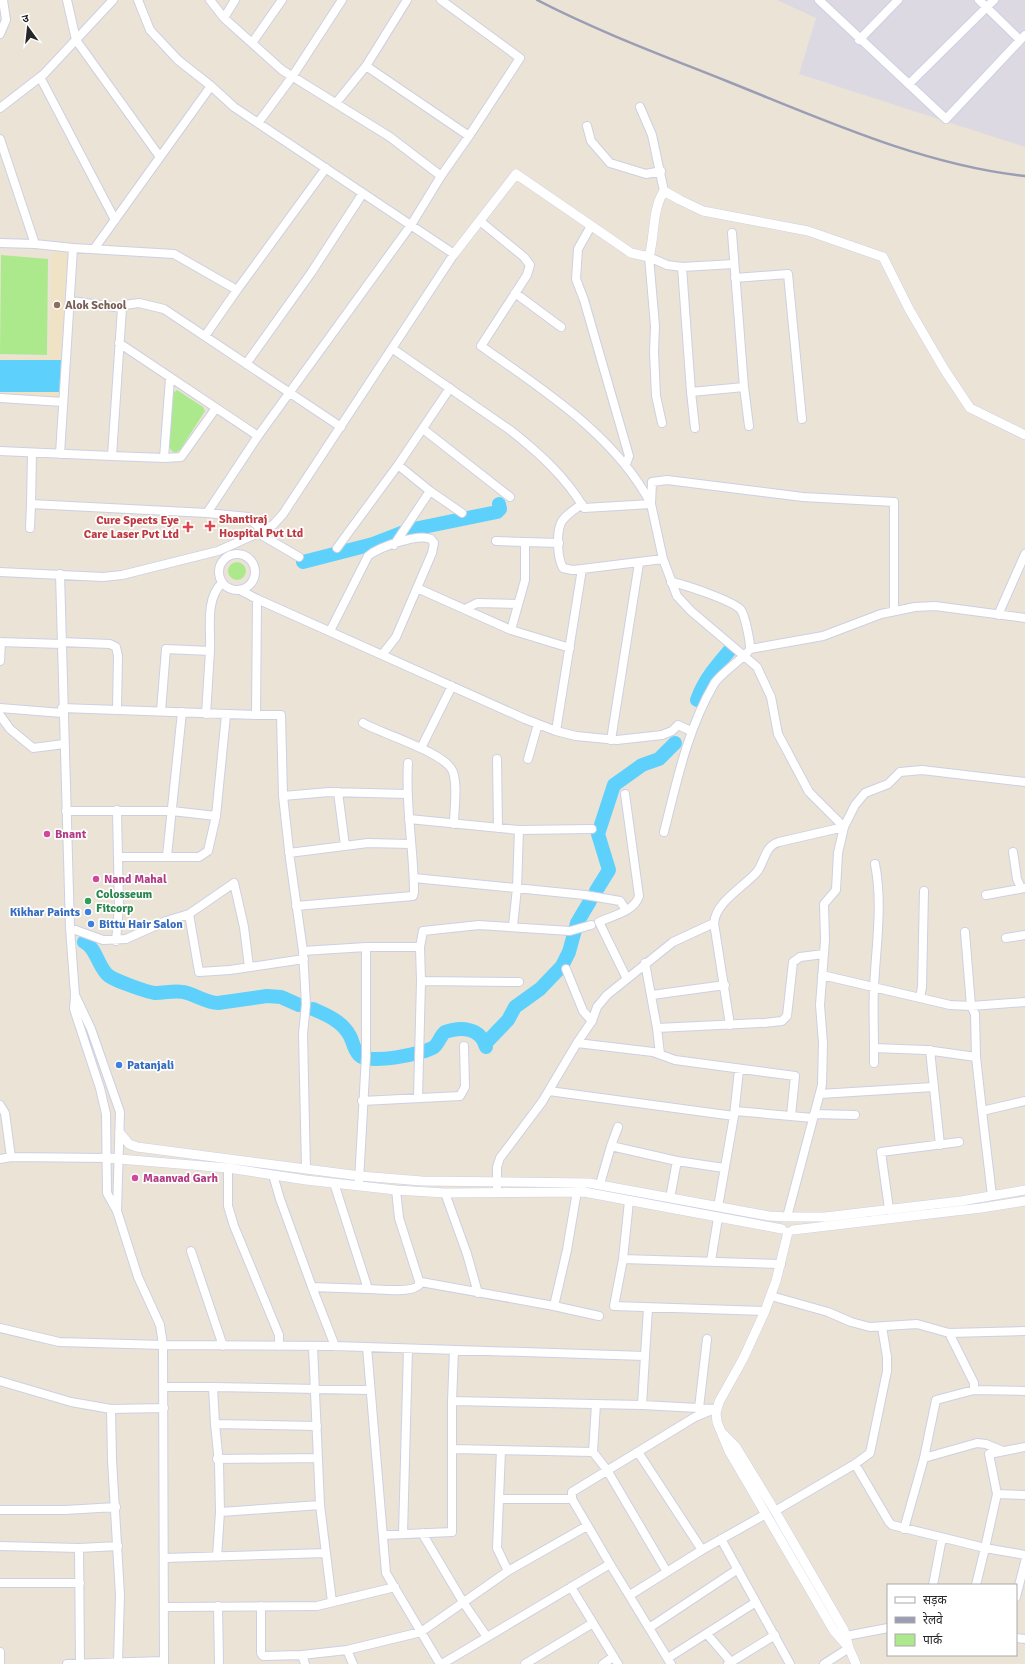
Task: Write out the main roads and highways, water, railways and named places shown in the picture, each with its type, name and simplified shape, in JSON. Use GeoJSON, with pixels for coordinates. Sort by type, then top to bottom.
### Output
{"type":"FeatureCollection","features":[{"type":"Feature","properties":{"kind":"water"},"geometry":{"type":"Polygon","coordinates":[[[0,360],[61,360],[60,392],[0,392],[0,360]]]}},
{"type":"Feature","properties":{"kind":"waterway"},"geometry":{"type":"LineString","coordinates":[[303,562],[373,544],[409,530],[497,512],[500,509],[499,504]]}},
{"type":"Feature","properties":{"kind":"waterway"},"geometry":{"type":"LineString","coordinates":[[697,700],[707,679],[730,650]]}},
{"type":"Feature","properties":{"kind":"waterway"},"geometry":{"type":"LineString","coordinates":[[596,891],[609,870],[598,834],[614,785],[642,765],[659,759],[675,743]]}},
{"type":"Feature","properties":{"kind":"waterway"},"geometry":{"type":"LineString","coordinates":[[485,1044],[508,1020],[515,1007],[540,989],[562,966],[569,952],[577,923],[590,901]]}},
{"type":"Feature","properties":{"kind":"waterway"},"geometry":{"type":"LineString","coordinates":[[84,942],[95,953],[102,968],[109,976],[145,991],[155,993],[176,991],[183,992],[214,1003],[267,996],[281,997],[299,1005]]}},
{"type":"Feature","properties":{"kind":"waterway"},"geometry":{"type":"LineString","coordinates":[[313,1009],[334,1019],[343,1026],[350,1036],[357,1053],[364,1058],[384,1059],[419,1053],[434,1047],[445,1032],[457,1029],[475,1032],[480,1036],[486,1047]]}},
{"type":"Feature","properties":{"kind":"railway"},"geometry":{"type":"LineString","coordinates":[[537,0],[584,23],[632,43],[874,139],[949,162],[1025,176]]}},
{"type":"Feature","properties":{"kind":"place","name":"Alok School"},"geometry":{"type":"Point","coordinates":[57,305]}},
{"type":"Feature","properties":{"kind":"place","name":"Shantiraj Hospital Pvt Ltd"},"geometry":{"type":"Point","coordinates":[210,526]}},
{"type":"Feature","properties":{"kind":"place","name":"Cure Spects Eye Care Laser Pvt Ltd"},"geometry":{"type":"Point","coordinates":[188,527]}},
{"type":"Feature","properties":{"kind":"place","name":"Bnant"},"geometry":{"type":"Point","coordinates":[47,834]}},
{"type":"Feature","properties":{"kind":"place","name":"Nand Mahal"},"geometry":{"type":"Point","coordinates":[96,879]}},
{"type":"Feature","properties":{"kind":"place","name":"Colosseum Fitcorp"},"geometry":{"type":"Point","coordinates":[88,901]}},
{"type":"Feature","properties":{"kind":"place","name":"Kikhar Paints"},"geometry":{"type":"Point","coordinates":[88,912]}},
{"type":"Feature","properties":{"kind":"place","name":"Bittu Hair Salon"},"geometry":{"type":"Point","coordinates":[91,924]}},
{"type":"Feature","properties":{"kind":"place","name":"Patanjali"},"geometry":{"type":"Point","coordinates":[119,1065]}},
{"type":"Feature","properties":{"kind":"place","name":"Maanvad Garh"},"geometry":{"type":"Point","coordinates":[135,1178]}}]}
